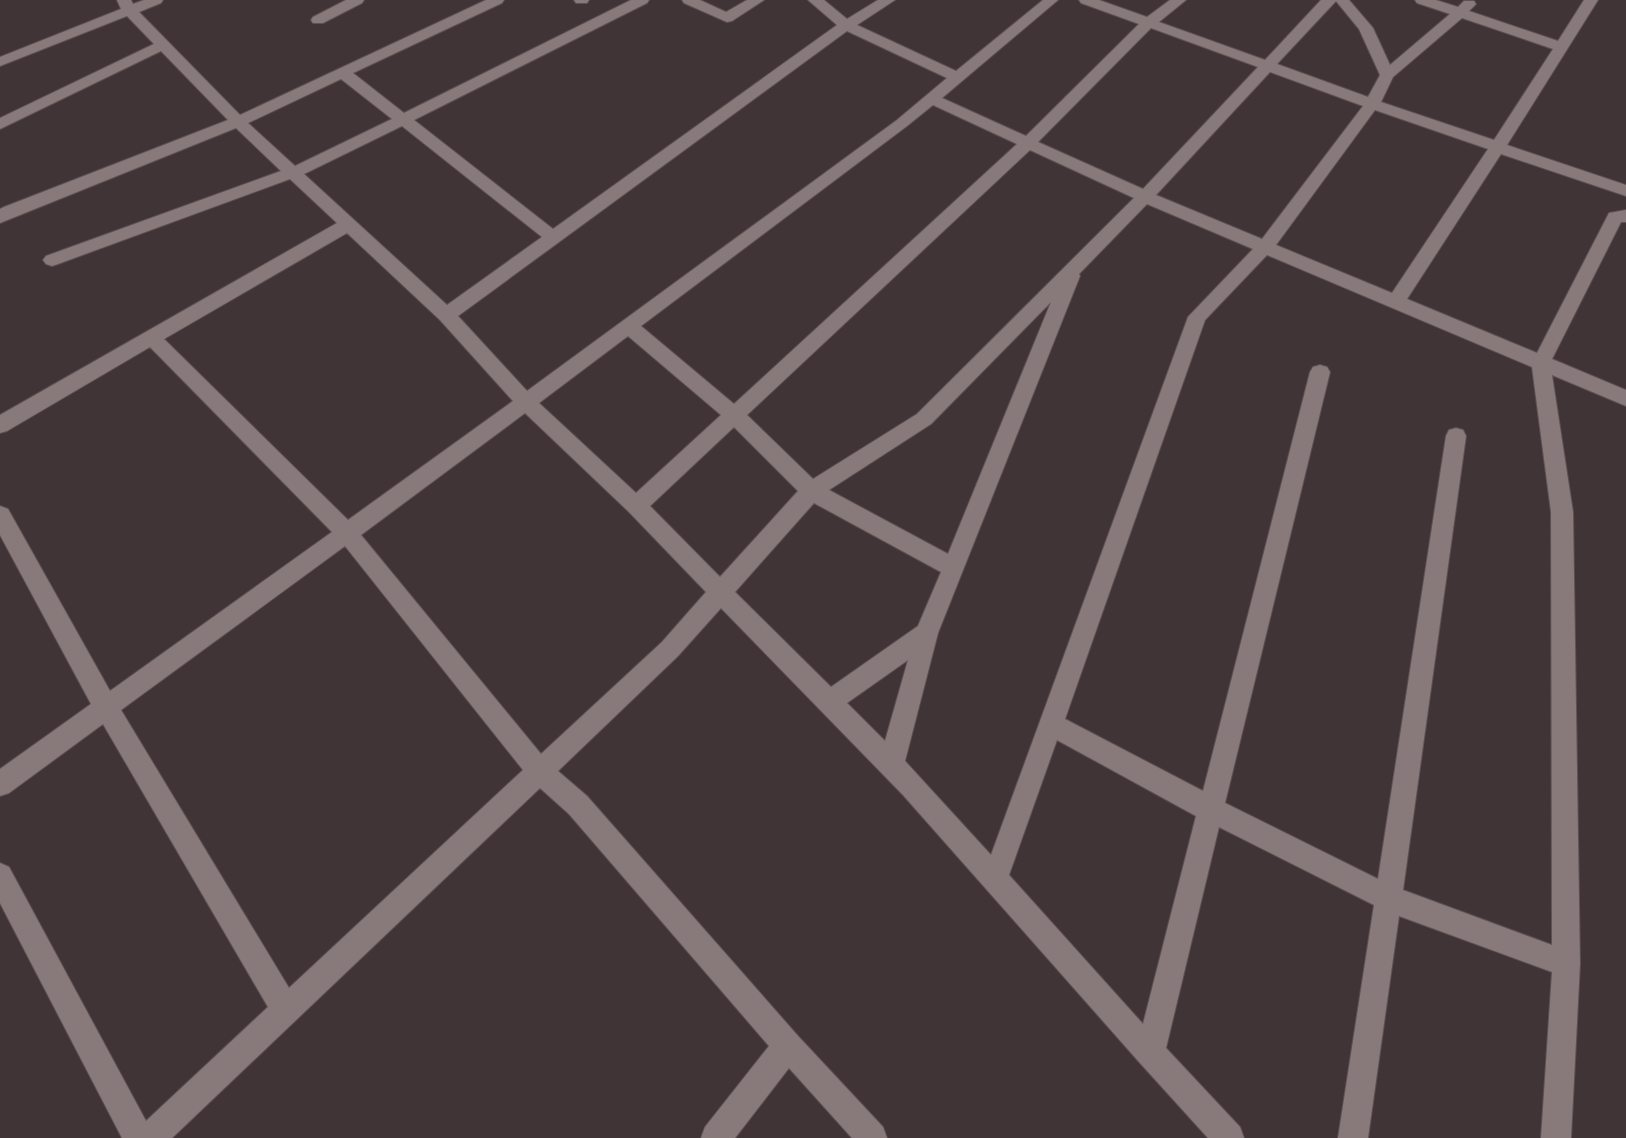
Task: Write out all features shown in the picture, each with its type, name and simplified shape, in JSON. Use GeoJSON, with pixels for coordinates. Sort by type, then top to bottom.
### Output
{"type":"FeatureCollection","features":[{"type":"Feature","properties":{"kind":"street"},"geometry":{"type":"LineString","coordinates":[[0,62],[127,5],[156,0]]}},
{"type":"Feature","properties":{"kind":"street"},"geometry":{"type":"LineString","coordinates":[[318,20],[357,0]]}},
{"type":"Feature","properties":{"kind":"street"},"geometry":{"type":"LineString","coordinates":[[0,217],[10,211],[238,122],[496,0]]}},
{"type":"Feature","properties":{"kind":"street"},"geometry":{"type":"LineString","coordinates":[[52,260],[310,166],[642,0]]}},
{"type":"Feature","properties":{"kind":"street"},"geometry":{"type":"LineString","coordinates":[[689,0],[727,18],[757,0]]}},
{"type":"Feature","properties":{"kind":"street"},"geometry":{"type":"LineString","coordinates":[[815,0],[846,24],[958,78]]}},
{"type":"Feature","properties":{"kind":"street"},"geometry":{"type":"LineString","coordinates":[[446,315],[846,24],[888,0]]}},
{"type":"Feature","properties":{"kind":"street"},"geometry":{"type":"LineString","coordinates":[[0,784],[347,533],[628,326],[932,99],[1051,0]]}},
{"type":"Feature","properties":{"kind":"street"},"geometry":{"type":"LineString","coordinates":[[1086,0],[1372,104],[1626,191]]}},
{"type":"Feature","properties":{"kind":"street"},"geometry":{"type":"LineString","coordinates":[[636,506],[1028,143],[1148,22],[1180,0]]}},
{"type":"Feature","properties":{"kind":"street"},"geometry":{"type":"LineString","coordinates":[[150,1138],[670,649],[811,491],[924,419],[1146,197],[1329,0]]}},
{"type":"Feature","properties":{"kind":"street"},"geometry":{"type":"LineString","coordinates":[[1342,0],[1366,28],[1387,75]]}},
{"type":"Feature","properties":{"kind":"street"},"geometry":{"type":"LineString","coordinates":[[1422,0],[1561,47]]}},
{"type":"Feature","properties":{"kind":"street"},"geometry":{"type":"LineString","coordinates":[[996,879],[1197,317],[1265,247],[1372,104],[1387,75],[1461,12],[1472,0]]}},
{"type":"Feature","properties":{"kind":"street"},"geometry":{"type":"LineString","coordinates":[[1396,301],[1497,148],[1591,0]]}},
{"type":"Feature","properties":{"kind":"street"},"geometry":{"type":"LineString","coordinates":[[127,5],[238,122],[293,172],[347,225],[446,315],[526,402],[636,506],[891,765],[996,879],[1150,1053],[1229,1138]]}},
{"type":"Feature","properties":{"kind":"street"},"geometry":{"type":"LineString","coordinates":[[0,124],[164,44]]}},
{"type":"Feature","properties":{"kind":"street"},"geometry":{"type":"LineString","coordinates":[[343,73],[553,237]]}},
{"type":"Feature","properties":{"kind":"street"},"geometry":{"type":"LineString","coordinates":[[932,99],[1146,197],[1626,398]]}},
{"type":"Feature","properties":{"kind":"street"},"geometry":{"type":"LineString","coordinates":[[1556,1138],[1566,964],[1562,512],[1541,363],[1615,217],[1626,216]]}},
{"type":"Feature","properties":{"kind":"street"},"geometry":{"type":"LineString","coordinates":[[0,425],[347,225]]}},
{"type":"Feature","properties":{"kind":"street"},"geometry":{"type":"LineString","coordinates":[[891,765],[927,633],[1074,268]]}},
{"type":"Feature","properties":{"kind":"street"},"geometry":{"type":"LineString","coordinates":[[628,326],[734,415],[811,491],[953,568]]}},
{"type":"Feature","properties":{"kind":"street"},"geometry":{"type":"LineString","coordinates":[[152,338],[347,533],[540,772],[578,805],[788,1046],[872,1138]]}},
{"type":"Feature","properties":{"kind":"street"},"geometry":{"type":"LineString","coordinates":[[1150,1053],[1320,372]]}},
{"type":"Feature","properties":{"kind":"street"},"geometry":{"type":"LineString","coordinates":[[1353,1138],[1456,436]]}},
{"type":"Feature","properties":{"kind":"street"},"geometry":{"type":"LineString","coordinates":[[0,515],[106,708],[286,1010]]}},
{"type":"Feature","properties":{"kind":"street"},"geometry":{"type":"LineString","coordinates":[[829,702],[927,633]]}},
{"type":"Feature","properties":{"kind":"street"},"geometry":{"type":"LineString","coordinates":[[1051,724],[1210,809],[1388,898],[1566,964]]}},
{"type":"Feature","properties":{"kind":"street"},"geometry":{"type":"LineString","coordinates":[[0,876],[138,1138]]}},
{"type":"Feature","properties":{"kind":"street"},"geometry":{"type":"LineString","coordinates":[[716,1138],[788,1046]]}}]}
